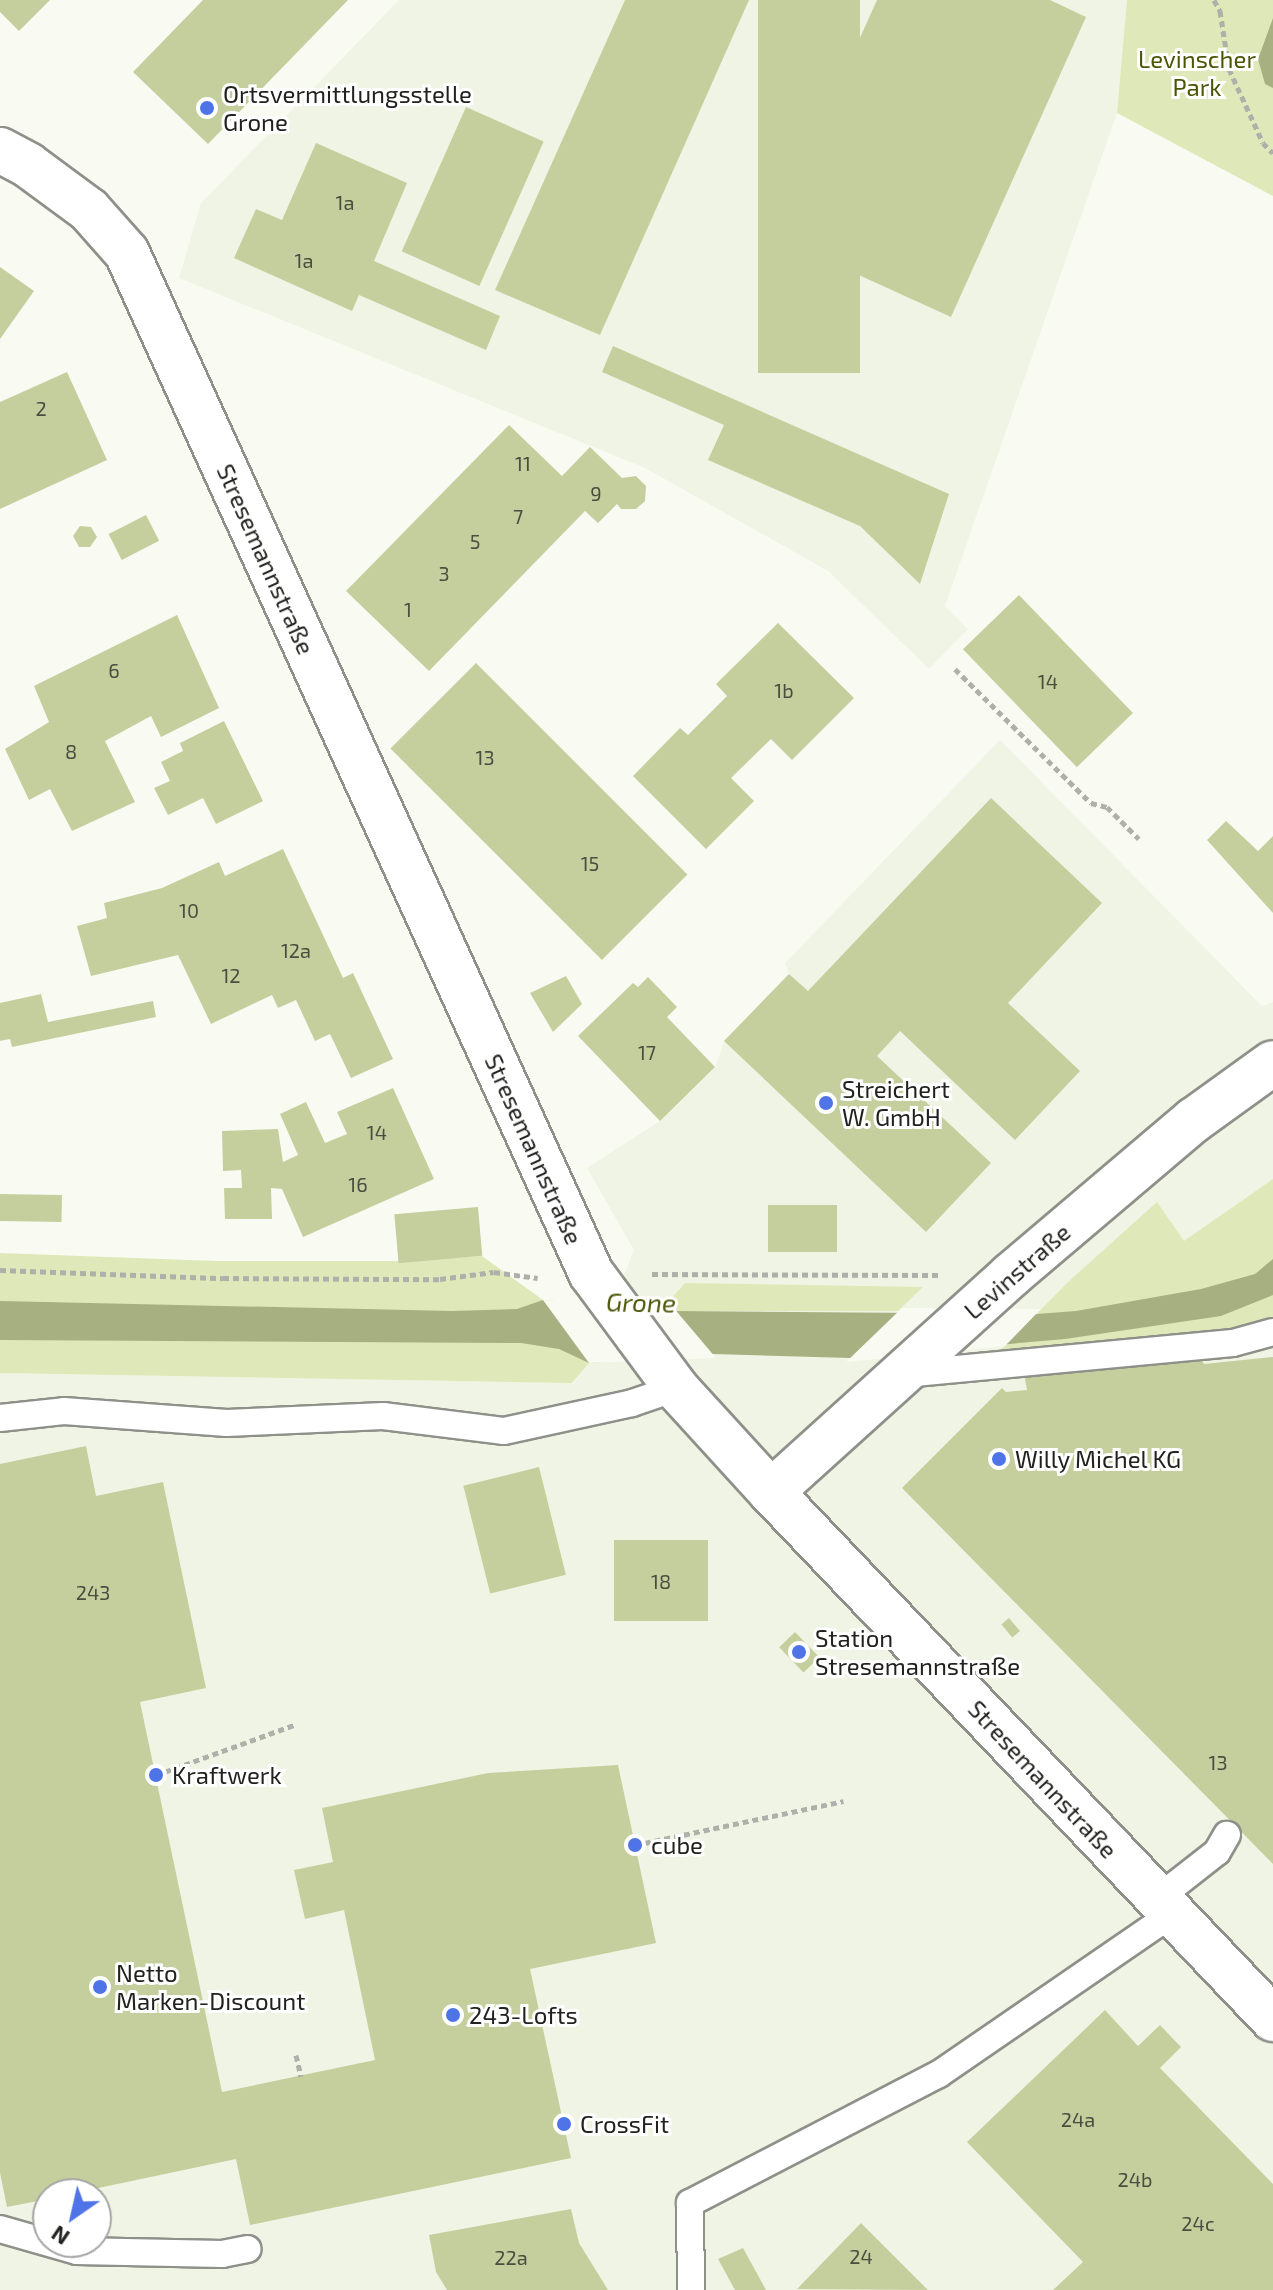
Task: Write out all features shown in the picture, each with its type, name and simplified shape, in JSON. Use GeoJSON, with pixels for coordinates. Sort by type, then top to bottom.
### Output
{"type":"FeatureCollection","features":[{"type":"Feature","properties":{"kind":"street","name":"Stresemannstraße"},"geometry":{"type":"LineString","coordinates":[[0,150],[89,210],[127,253],[601,1287],[667,1375],[771,1492],[1273,2019]]}},
{"type":"Feature","properties":{"kind":"street","name":"Levinstraße"},"geometry":{"type":"LineString","coordinates":[[771,1492],[1005,1280],[1194,1120],[1273,1063]]}},
{"type":"Feature","properties":{"kind":"lane"},"geometry":{"type":"LineString","coordinates":[[909,1368],[1233,1343],[1273,1332]]}},
{"type":"Feature","properties":{"kind":"lane"},"geometry":{"type":"LineString","coordinates":[[0,1418],[64,1411],[227,1423],[383,1416],[504,1431],[632,1403],[667,1375]]}},
{"type":"Feature","properties":{"kind":"lane"},"geometry":{"type":"LineString","coordinates":[[691,2290],[690,2203],[939,2074],[1164,1906],[1217,1852],[1227,1835]]}},
{"type":"Feature","properties":{"kind":"lane"},"geometry":{"type":"LineString","coordinates":[[0,2229],[77,2251],[222,2254],[248,2249]]}},
{"type":"Feature","properties":{"kind":"path"},"geometry":{"type":"LineString","coordinates":[[1214,0],[1220,11]]}},
{"type":"Feature","properties":{"kind":"path"},"geometry":{"type":"LineString","coordinates":[[1222,0],[1220,11],[1229,69],[1263,143],[1273,153]]}},
{"type":"Feature","properties":{"kind":"path"},"geometry":{"type":"LineString","coordinates":[[955,669],[1091,803],[1107,807],[1139,839]]}},
{"type":"Feature","properties":{"kind":"path"},"geometry":{"type":"LineString","coordinates":[[0,1270],[223,1278],[440,1279],[494,1272],[601,1287],[1005,1280]]}},
{"type":"Feature","properties":{"kind":"path"},"geometry":{"type":"LineString","coordinates":[[156,1775],[294,1725]]}},
{"type":"Feature","properties":{"kind":"path"},"geometry":{"type":"LineString","coordinates":[[635,1845],[843,1801]]}},
{"type":"Feature","properties":{"kind":"path"},"geometry":{"type":"LineString","coordinates":[[296,2055],[301,2076]]}},
{"type":"Feature","properties":{"kind":"shaded area"},"geometry":{"type":"Polygon","coordinates":[[[399,0],[1127,0],[1117,113],[945,606],[968,629],[929,669],[828,571],[645,468],[179,278],[201,203],[399,0]]]}},
{"type":"Feature","properties":{"kind":"shaded area"},"geometry":{"type":"Polygon","coordinates":[[[1273,18],[1273,88],[1265,84],[1258,59],[1273,18]]]}},
{"type":"Feature","properties":{"kind":"shaded area"},"geometry":{"type":"Polygon","coordinates":[[[1000,740],[1262,1006],[1273,1002],[1273,2290],[0,2290],[0,1373],[573,1383],[589,1363],[634,1250],[587,1168],[660,1121],[715,1068],[724,1041],[789,974],[785,963],[1000,740]]]}},
{"type":"Feature","properties":{"kind":"shaded area"},"geometry":{"type":"Polygon","coordinates":[[[1273,1259],[1273,1295],[1221,1316],[1065,1339],[850,1358],[713,1354],[589,1363],[559,1349],[521,1343],[0,1340],[0,1301],[452,1311],[517,1309],[543,1300],[676,1311],[1037,1314],[1076,1311],[1201,1289],[1255,1274],[1273,1259]]]}},
{"type":"Feature","properties":{"kind":"green space","name":"Levinscher Park"},"geometry":{"type":"Polygon","coordinates":[[[1127,0],[1273,0],[1273,196],[1117,113],[1127,0]]]}},
{"type":"Feature","properties":{"kind":"green space"},"geometry":{"type":"Polygon","coordinates":[[[1273,1179],[1273,1318],[1235,1329],[996,1355],[1067,1283],[1157,1202],[1184,1241],[1273,1179]]]}},
{"type":"Feature","properties":{"kind":"green space"},"geometry":{"type":"Polygon","coordinates":[[[0,1253],[217,1261],[397,1261],[482,1256],[543,1300],[589,1363],[572,1383],[0,1373],[0,1253]]]}},
{"type":"Feature","properties":{"kind":"green space"},"geometry":{"type":"Polygon","coordinates":[[[685,1283],[923,1287],[898,1311],[676,1311],[668,1302],[685,1283]]]}},
{"type":"Feature","properties":{"kind":"pier"},"geometry":{"type":"Polygon","coordinates":[[[543,1300],[672,1306],[716,1358],[589,1363],[543,1300]]]}},
{"type":"Feature","properties":{"kind":"pier"},"geometry":{"type":"Polygon","coordinates":[[[902,1308],[1041,1309],[1005,1346],[846,1362],[902,1308]]]}},
{"type":"Feature","properties":{"kind":"building"},"geometry":{"type":"Polygon","coordinates":[[[0,0],[50,0],[19,31],[0,12],[0,0]]]}},
{"type":"Feature","properties":{"kind":"building","name":"Ortsvermittlungsstelle Grone"},"geometry":{"type":"Polygon","coordinates":[[[203,0],[348,0],[208,144],[133,72],[203,0]]]}},
{"type":"Feature","properties":{"kind":"building"},"geometry":{"type":"Polygon","coordinates":[[[625,0],[749,0],[600,335],[495,290],[625,0]]]}},
{"type":"Feature","properties":{"kind":"building"},"geometry":{"type":"Polygon","coordinates":[[[758,0],[860,0],[860,373],[758,373],[758,0]]]}},
{"type":"Feature","properties":{"kind":"building"},"geometry":{"type":"Polygon","coordinates":[[[877,0],[1050,0],[1086,17],[951,317],[771,235],[877,0]]]}},
{"type":"Feature","properties":{"kind":"building"},"geometry":{"type":"Polygon","coordinates":[[[466,107],[544,142],[479,286],[402,251],[466,107]]]}},
{"type":"Feature","properties":{"kind":"building"},"geometry":{"type":"Polygon","coordinates":[[[316,143],[407,183],[374,261],[500,316],[486,350],[359,295],[352,311],[234,258],[256,209],[282,220],[316,143]]]}},
{"type":"Feature","properties":{"kind":"building"},"geometry":{"type":"Polygon","coordinates":[[[0,267],[34,291],[0,339],[0,267]]]}},
{"type":"Feature","properties":{"kind":"building"},"geometry":{"type":"Polygon","coordinates":[[[613,346],[949,494],[920,584],[860,526],[708,460],[724,425],[602,372],[613,346]]]}},
{"type":"Feature","properties":{"kind":"building"},"geometry":{"type":"Polygon","coordinates":[[[67,372],[107,460],[0,509],[0,402],[67,372]]]}},
{"type":"Feature","properties":{"kind":"building"},"geometry":{"type":"Polygon","coordinates":[[[509,425],[562,476],[590,447],[622,478],[636,476],[646,486],[645,501],[636,509],[621,509],[617,504],[598,523],[585,511],[429,671],[346,591],[509,425]]]}},
{"type":"Feature","properties":{"kind":"building"},"geometry":{"type":"Polygon","coordinates":[[[146,515],[159,541],[122,560],[109,534],[146,515]]]}},
{"type":"Feature","properties":{"kind":"building"},"geometry":{"type":"Polygon","coordinates":[[[80,526],[91,527],[97,537],[90,547],[79,547],[73,536],[80,526]]]}},
{"type":"Feature","properties":{"kind":"building"},"geometry":{"type":"Polygon","coordinates":[[[1019,595],[1133,713],[1077,767],[963,649],[1019,595]]]}},
{"type":"Feature","properties":{"kind":"building"},"geometry":{"type":"Polygon","coordinates":[[[177,615],[219,708],[161,737],[151,716],[105,741],[135,802],[72,831],[50,789],[29,800],[5,749],[49,722],[34,686],[177,615]]]}},
{"type":"Feature","properties":{"kind":"building"},"geometry":{"type":"Polygon","coordinates":[[[778,623],[854,698],[792,760],[771,739],[731,778],[754,801],[706,849],[633,776],[680,728],[688,735],[727,696],[716,684],[778,623]]]}},
{"type":"Feature","properties":{"kind":"building"},"geometry":{"type":"Polygon","coordinates":[[[476,663],[687,874],[602,960],[390,749],[476,663]]]}},
{"type":"Feature","properties":{"kind":"building"},"geometry":{"type":"Polygon","coordinates":[[[224,721],[263,801],[216,824],[203,798],[168,815],[154,788],[170,781],[161,762],[183,751],[180,743],[224,721]]]}},
{"type":"Feature","properties":{"kind":"building"},"geometry":{"type":"Polygon","coordinates":[[[991,798],[1102,903],[1008,1003],[1080,1071],[1015,1140],[900,1031],[877,1056],[991,1163],[926,1232],[724,1041],[789,974],[808,991],[991,798]]]}},
{"type":"Feature","properties":{"kind":"building"},"geometry":{"type":"Polygon","coordinates":[[[1226,821],[1258,851],[1273,836],[1273,913],[1207,840],[1226,821]]]}},
{"type":"Feature","properties":{"kind":"building"},"geometry":{"type":"Polygon","coordinates":[[[283,849],[343,978],[353,973],[393,1059],[351,1078],[330,1034],[315,1041],[296,1000],[278,1008],[272,995],[211,1024],[178,955],[91,976],[77,926],[107,918],[104,903],[162,888],[219,862],[225,876],[283,849]]]}},
{"type":"Feature","properties":{"kind":"building"},"geometry":{"type":"Polygon","coordinates":[[[566,976],[582,1004],[553,1032],[530,993],[566,976]]]}},
{"type":"Feature","properties":{"kind":"building"},"geometry":{"type":"Polygon","coordinates":[[[648,977],[677,1007],[667,1017],[715,1067],[660,1121],[578,1036],[633,983],[638,987],[648,977]]]}},
{"type":"Feature","properties":{"kind":"building"},"geometry":{"type":"Polygon","coordinates":[[[41,994],[48,1022],[153,1001],[156,1017],[12,1047],[10,1039],[0,1041],[0,1003],[41,994]]]}},
{"type":"Feature","properties":{"kind":"building"},"geometry":{"type":"Polygon","coordinates":[[[393,1088],[434,1179],[303,1237],[282,1189],[271,1188],[272,1219],[225,1219],[224,1188],[242,1188],[241,1170],[223,1171],[222,1131],[278,1129],[283,1162],[298,1155],[280,1114],[306,1102],[325,1143],[347,1134],[337,1112],[393,1088]]]}},
{"type":"Feature","properties":{"kind":"building"},"geometry":{"type":"Polygon","coordinates":[[[0,1194],[62,1195],[62,1222],[0,1221],[0,1194]]]}},
{"type":"Feature","properties":{"kind":"building"},"geometry":{"type":"Polygon","coordinates":[[[768,1205],[837,1205],[837,1252],[768,1252],[768,1205]]]}},
{"type":"Feature","properties":{"kind":"building"},"geometry":{"type":"Polygon","coordinates":[[[478,1207],[482,1256],[399,1263],[394,1214],[478,1207]]]}},
{"type":"Feature","properties":{"kind":"building"},"geometry":{"type":"Polygon","coordinates":[[[1273,1357],[1273,1864],[902,1488],[1002,1388],[1006,1392],[1027,1390],[1024,1373],[1201,1358],[1204,1364],[1273,1357]]]}},
{"type":"Feature","properties":{"kind":"building"},"geometry":{"type":"Polygon","coordinates":[[[86,1446],[96,1496],[163,1482],[206,1688],[140,1702],[222,2092],[375,2060],[344,1910],[305,1919],[294,1870],[333,1862],[322,1808],[488,1773],[618,1765],[656,1943],[530,1969],[571,2158],[250,2225],[236,2159],[112,2185],[112,2178],[32,2178],[32,2202],[7,2207],[0,2173],[0,1464],[86,1446]]]}},
{"type":"Feature","properties":{"kind":"building"},"geometry":{"type":"Polygon","coordinates":[[[539,1467],[566,1575],[490,1594],[463,1486],[539,1467]]]}},
{"type":"Feature","properties":{"kind":"building"},"geometry":{"type":"Polygon","coordinates":[[[614,1540],[708,1540],[708,1621],[614,1621],[614,1540]]]}},
{"type":"Feature","properties":{"kind":"building"},"geometry":{"type":"Polygon","coordinates":[[[1009,1618],[1020,1631],[1012,1637],[1001,1624],[1009,1618]]]}},
{"type":"Feature","properties":{"kind":"building","name":"Station Stresemannstraße"},"geometry":{"type":"Polygon","coordinates":[[[795,1632],[819,1657],[803,1672],[779,1647],[795,1632]]]}},
{"type":"Feature","properties":{"kind":"building"},"geometry":{"type":"Polygon","coordinates":[[[1105,2010],[1138,2046],[1160,2025],[1181,2047],[1160,2068],[1273,2184],[1273,2290],[1053,2290],[1083,2262],[967,2142],[1105,2010]]]}},
{"type":"Feature","properties":{"kind":"building"},"geometry":{"type":"Polygon","coordinates":[[[571,2209],[579,2243],[608,2290],[447,2290],[436,2272],[429,2235],[571,2209]]]}},
{"type":"Feature","properties":{"kind":"building"},"geometry":{"type":"Polygon","coordinates":[[[861,2223],[928,2290],[797,2289],[861,2223]]]}},
{"type":"Feature","properties":{"kind":"building"},"geometry":{"type":"Polygon","coordinates":[[[743,2248],[766,2290],[735,2290],[718,2259],[743,2248]]]}},
{"type":"Feature","properties":{"kind":"place","name":"Ortsvermittlungsstelle Grone"},"geometry":{"type":"Point","coordinates":[207,108]}},
{"type":"Feature","properties":{"kind":"place","name":"Streichert W. GmbH"},"geometry":{"type":"Point","coordinates":[826,1103]}},
{"type":"Feature","properties":{"kind":"place","name":"Willy Michel KG"},"geometry":{"type":"Point","coordinates":[999,1459]}},
{"type":"Feature","properties":{"kind":"place","name":"Station Stresemannstraße"},"geometry":{"type":"Point","coordinates":[799,1652]}},
{"type":"Feature","properties":{"kind":"place","name":"Kraftwerk"},"geometry":{"type":"Point","coordinates":[156,1775]}},
{"type":"Feature","properties":{"kind":"place","name":"cube"},"geometry":{"type":"Point","coordinates":[635,1845]}},
{"type":"Feature","properties":{"kind":"place","name":"Netto Marken-Discount"},"geometry":{"type":"Point","coordinates":[100,1987]}},
{"type":"Feature","properties":{"kind":"place","name":"243-Lofts"},"geometry":{"type":"Point","coordinates":[453,2015]}},
{"type":"Feature","properties":{"kind":"place","name":"CrossFit"},"geometry":{"type":"Point","coordinates":[564,2124]}},
{"type":"Feature","properties":{"kind":"water label","name":"Grone"},"geometry":{"type":"Point","coordinates":[641,1302]}}]}
